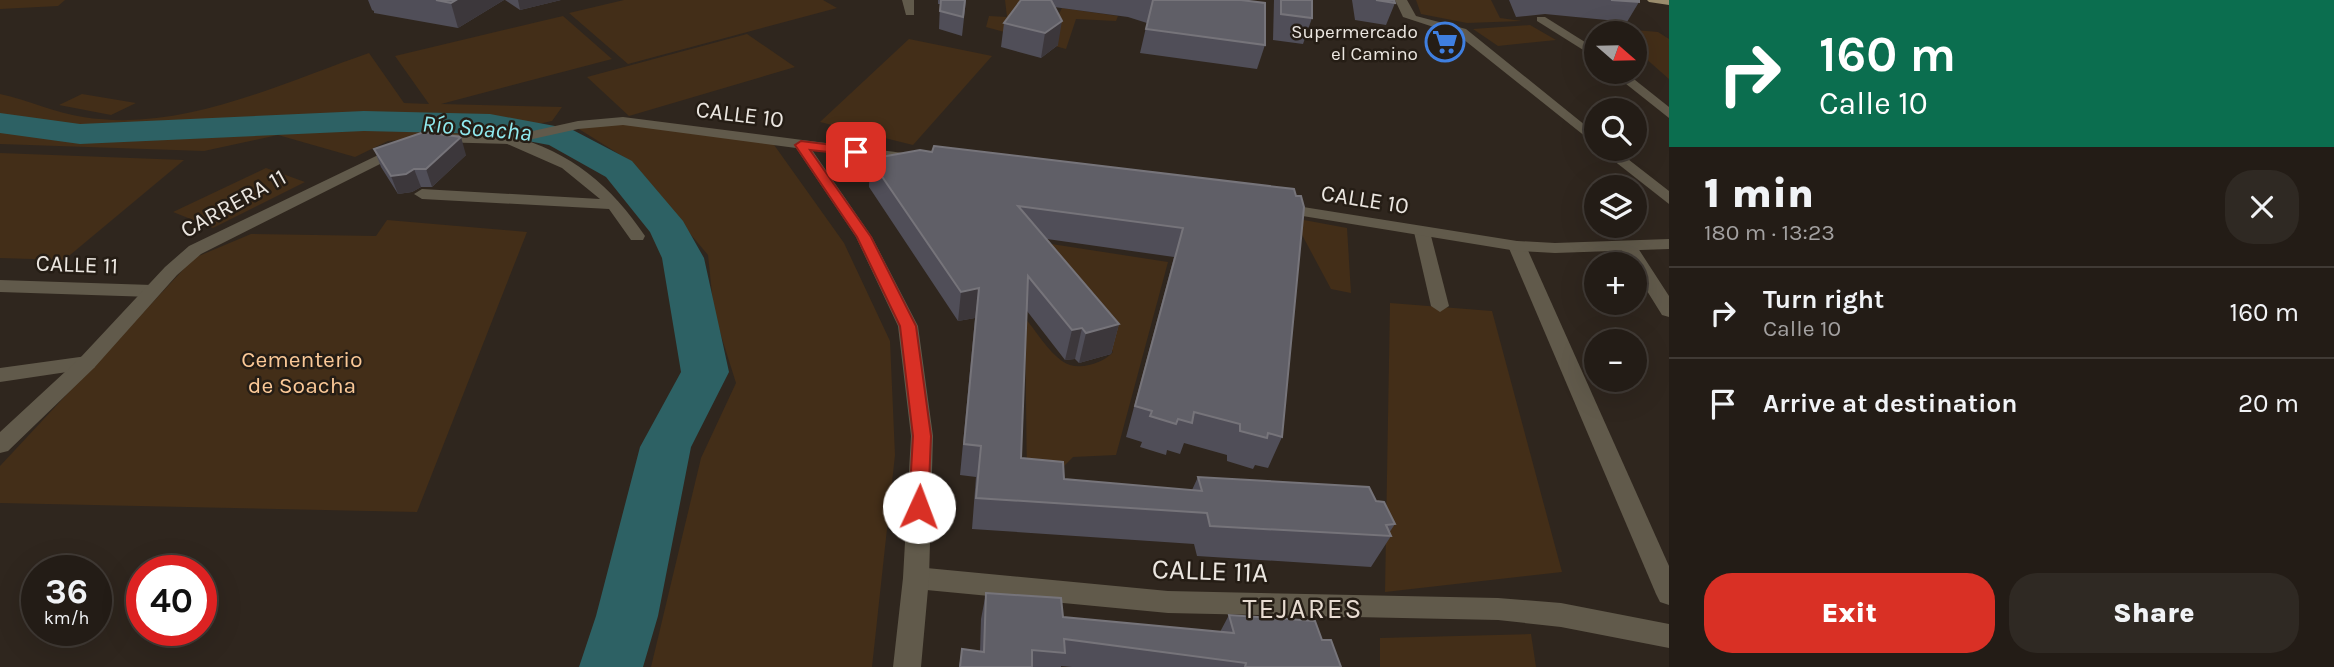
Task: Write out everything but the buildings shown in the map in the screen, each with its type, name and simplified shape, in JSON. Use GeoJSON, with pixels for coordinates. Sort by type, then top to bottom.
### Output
{"type":"FeatureCollection","features":[{"type":"Feature","properties":{"kind":"main road"},"geometry":{"type":"LineString","coordinates":[[1653,0],[1669,2]]}},
{"type":"Feature","properties":{"kind":"street"},"geometry":{"type":"LineString","coordinates":[[908,0],[910,13]]}},
{"type":"Feature","properties":{"kind":"street"},"geometry":{"type":"LineString","coordinates":[[1401,0],[1407,15],[1453,27],[1584,131]]}},
{"type":"Feature","properties":{"kind":"street"},"geometry":{"type":"LineString","coordinates":[[1541,19],[1584,45]]}},
{"type":"Feature","properties":{"kind":"street"},"geometry":{"type":"LineString","coordinates":[[1632,84],[1669,114]]}},
{"type":"Feature","properties":{"kind":"street","name":"CALLE 10"},"geometry":{"type":"LineString","coordinates":[[555,130],[623,121],[925,160]]}},
{"type":"Feature","properties":{"kind":"street","name":"CARRERA 11"},"geometry":{"type":"LineString","coordinates":[[0,445],[87,363],[152,291],[195,250],[220,235],[393,150],[433,139],[516,139],[555,130]]}},
{"type":"Feature","properties":{"kind":"street"},"geometry":{"type":"LineString","coordinates":[[516,139],[565,161],[616,205],[636,236]]}},
{"type":"Feature","properties":{"kind":"street"},"geometry":{"type":"LineString","coordinates":[[801,145],[864,237],[908,326],[922,436],[916,578],[907,667]]}},
{"type":"Feature","properties":{"kind":"street"},"geometry":{"type":"LineString","coordinates":[[1621,161],[1669,199]]}},
{"type":"Feature","properties":{"kind":"street"},"geometry":{"type":"LineString","coordinates":[[422,194],[616,205]]}},
{"type":"Feature","properties":{"kind":"street","name":"CALLE 10"},"geometry":{"type":"LineString","coordinates":[[1256,204],[1517,246],[1555,248],[1669,244]]}},
{"type":"Feature","properties":{"kind":"street"},"geometry":{"type":"LineString","coordinates":[[1422,232],[1440,306]]}},
{"type":"Feature","properties":{"kind":"street"},"geometry":{"type":"LineString","coordinates":[[1517,246],[1669,594]]}},
{"type":"Feature","properties":{"kind":"street"},"geometry":{"type":"LineString","coordinates":[[1628,246],[1669,311]]}},
{"type":"Feature","properties":{"kind":"street","name":"CALLE 11"},"geometry":{"type":"LineString","coordinates":[[0,286],[152,291]]}},
{"type":"Feature","properties":{"kind":"street"},"geometry":{"type":"LineString","coordinates":[[0,375],[87,363]]}},
{"type":"Feature","properties":{"kind":"street","name":"CALLE 11A"},"geometry":{"type":"LineString","coordinates":[[916,578],[1168,602],[1498,609],[1561,615],[1669,636]]}},
{"type":"Feature","properties":{"kind":"green space"},"geometry":{"type":"Polygon","coordinates":[[[0,0],[65,0],[58,6],[0,9],[0,0]]]}},
{"type":"Feature","properties":{"kind":"green space"},"geometry":{"type":"Polygon","coordinates":[[[624,0],[823,0],[837,8],[628,64],[569,13],[624,0]]]}},
{"type":"Feature","properties":{"kind":"green space"},"geometry":{"type":"Polygon","coordinates":[[[1005,0],[1031,0],[1047,37],[1062,8],[1118,16],[1116,21],[1076,19],[1066,49],[986,27],[989,16],[1007,17],[1005,0]]]}},
{"type":"Feature","properties":{"kind":"green space"},"geometry":{"type":"Polygon","coordinates":[[[1416,0],[1491,0],[1500,18],[1522,21],[1467,23],[1421,14],[1416,0]]]}},
{"type":"Feature","properties":{"kind":"green space"},"geometry":{"type":"Polygon","coordinates":[[[563,16],[612,59],[441,104],[562,107],[552,121],[506,131],[388,141],[355,157],[278,135],[204,151],[0,144],[0,94],[83,117],[120,120],[156,118],[229,103],[369,53],[404,103],[429,104],[395,56],[563,16]]]}},
{"type":"Feature","properties":{"kind":"green space"},"geometry":{"type":"Polygon","coordinates":[[[1530,25],[1556,40],[1498,46],[1473,29],[1530,25]]]}},
{"type":"Feature","properties":{"kind":"green space"},"geometry":{"type":"Polygon","coordinates":[[[1647,31],[1658,32],[1669,39],[1669,79],[1647,60],[1647,31]]]}},
{"type":"Feature","properties":{"kind":"green space"},"geometry":{"type":"Polygon","coordinates":[[[747,34],[795,67],[629,116],[587,77],[747,34]]]}},
{"type":"Feature","properties":{"kind":"green space"},"geometry":{"type":"Polygon","coordinates":[[[909,39],[992,56],[913,145],[820,122],[909,39]]]}},
{"type":"Feature","properties":{"kind":"green space"},"geometry":{"type":"Polygon","coordinates":[[[82,94],[136,103],[111,115],[59,105],[82,94]]]}},
{"type":"Feature","properties":{"kind":"green space"},"geometry":{"type":"Polygon","coordinates":[[[622,124],[772,142],[844,243],[890,341],[895,455],[872,667],[651,667],[701,458],[736,383],[714,313],[708,255],[627,159],[574,126],[622,124]]]}},
{"type":"Feature","properties":{"kind":"green space"},"geometry":{"type":"Polygon","coordinates":[[[0,153],[184,160],[64,260],[0,258],[0,153]]]}},
{"type":"Feature","properties":{"kind":"green space"},"geometry":{"type":"Polygon","coordinates":[[[266,168],[305,182],[213,228],[173,212],[266,168]]]}},
{"type":"Feature","properties":{"kind":"green space"},"geometry":{"type":"Polygon","coordinates":[[[995,208],[1032,241],[1168,262],[1116,455],[1073,457],[1063,467],[1027,483],[1025,318],[1052,352],[1068,364],[1089,365],[1103,360],[1113,352],[995,208]]]}},
{"type":"Feature","properties":{"kind":"green space"},"geometry":{"type":"Polygon","coordinates":[[[1293,218],[1347,228],[1351,293],[1331,289],[1293,218]]]}},
{"type":"Feature","properties":{"kind":"green space","name":"Cementerio de Soacha"},"geometry":{"type":"Polygon","coordinates":[[[387,220],[527,232],[417,512],[0,503],[0,466],[194,258],[251,234],[376,236],[387,220]]]}},
{"type":"Feature","properties":{"kind":"green space"},"geometry":{"type":"Polygon","coordinates":[[[1390,303],[1492,311],[1562,572],[1385,592],[1390,303]]]}},
{"type":"Feature","properties":{"kind":"green space"},"geometry":{"type":"Polygon","coordinates":[[[1531,634],[1536,667],[1380,667],[1380,638],[1531,634]]]}},
{"type":"Feature","properties":{"kind":"waterway","name":"Río Soacha"},"geometry":{"type":"LineString","coordinates":[[0,123],[41,131],[80,134],[364,121],[490,124],[559,136],[619,169],[669,229],[683,258],[705,372],[680,414],[665,447],[634,589],[611,667]]}},
{"type":"Feature","properties":{"kind":"place","name":"Supermercado el Camino"},"geometry":{"type":"Point","coordinates":[1445,42]}},
{"type":"Feature","properties":{"kind":"district","name":"TEJARES"},"geometry":{"type":"Point","coordinates":[1303,608]}},
{"type":"Feature","properties":{"kind":"route"},"geometry":{"type":"LineString","coordinates":[[856,152],[801,145],[864,237],[908,326],[922,436],[919,507]]}}]}
